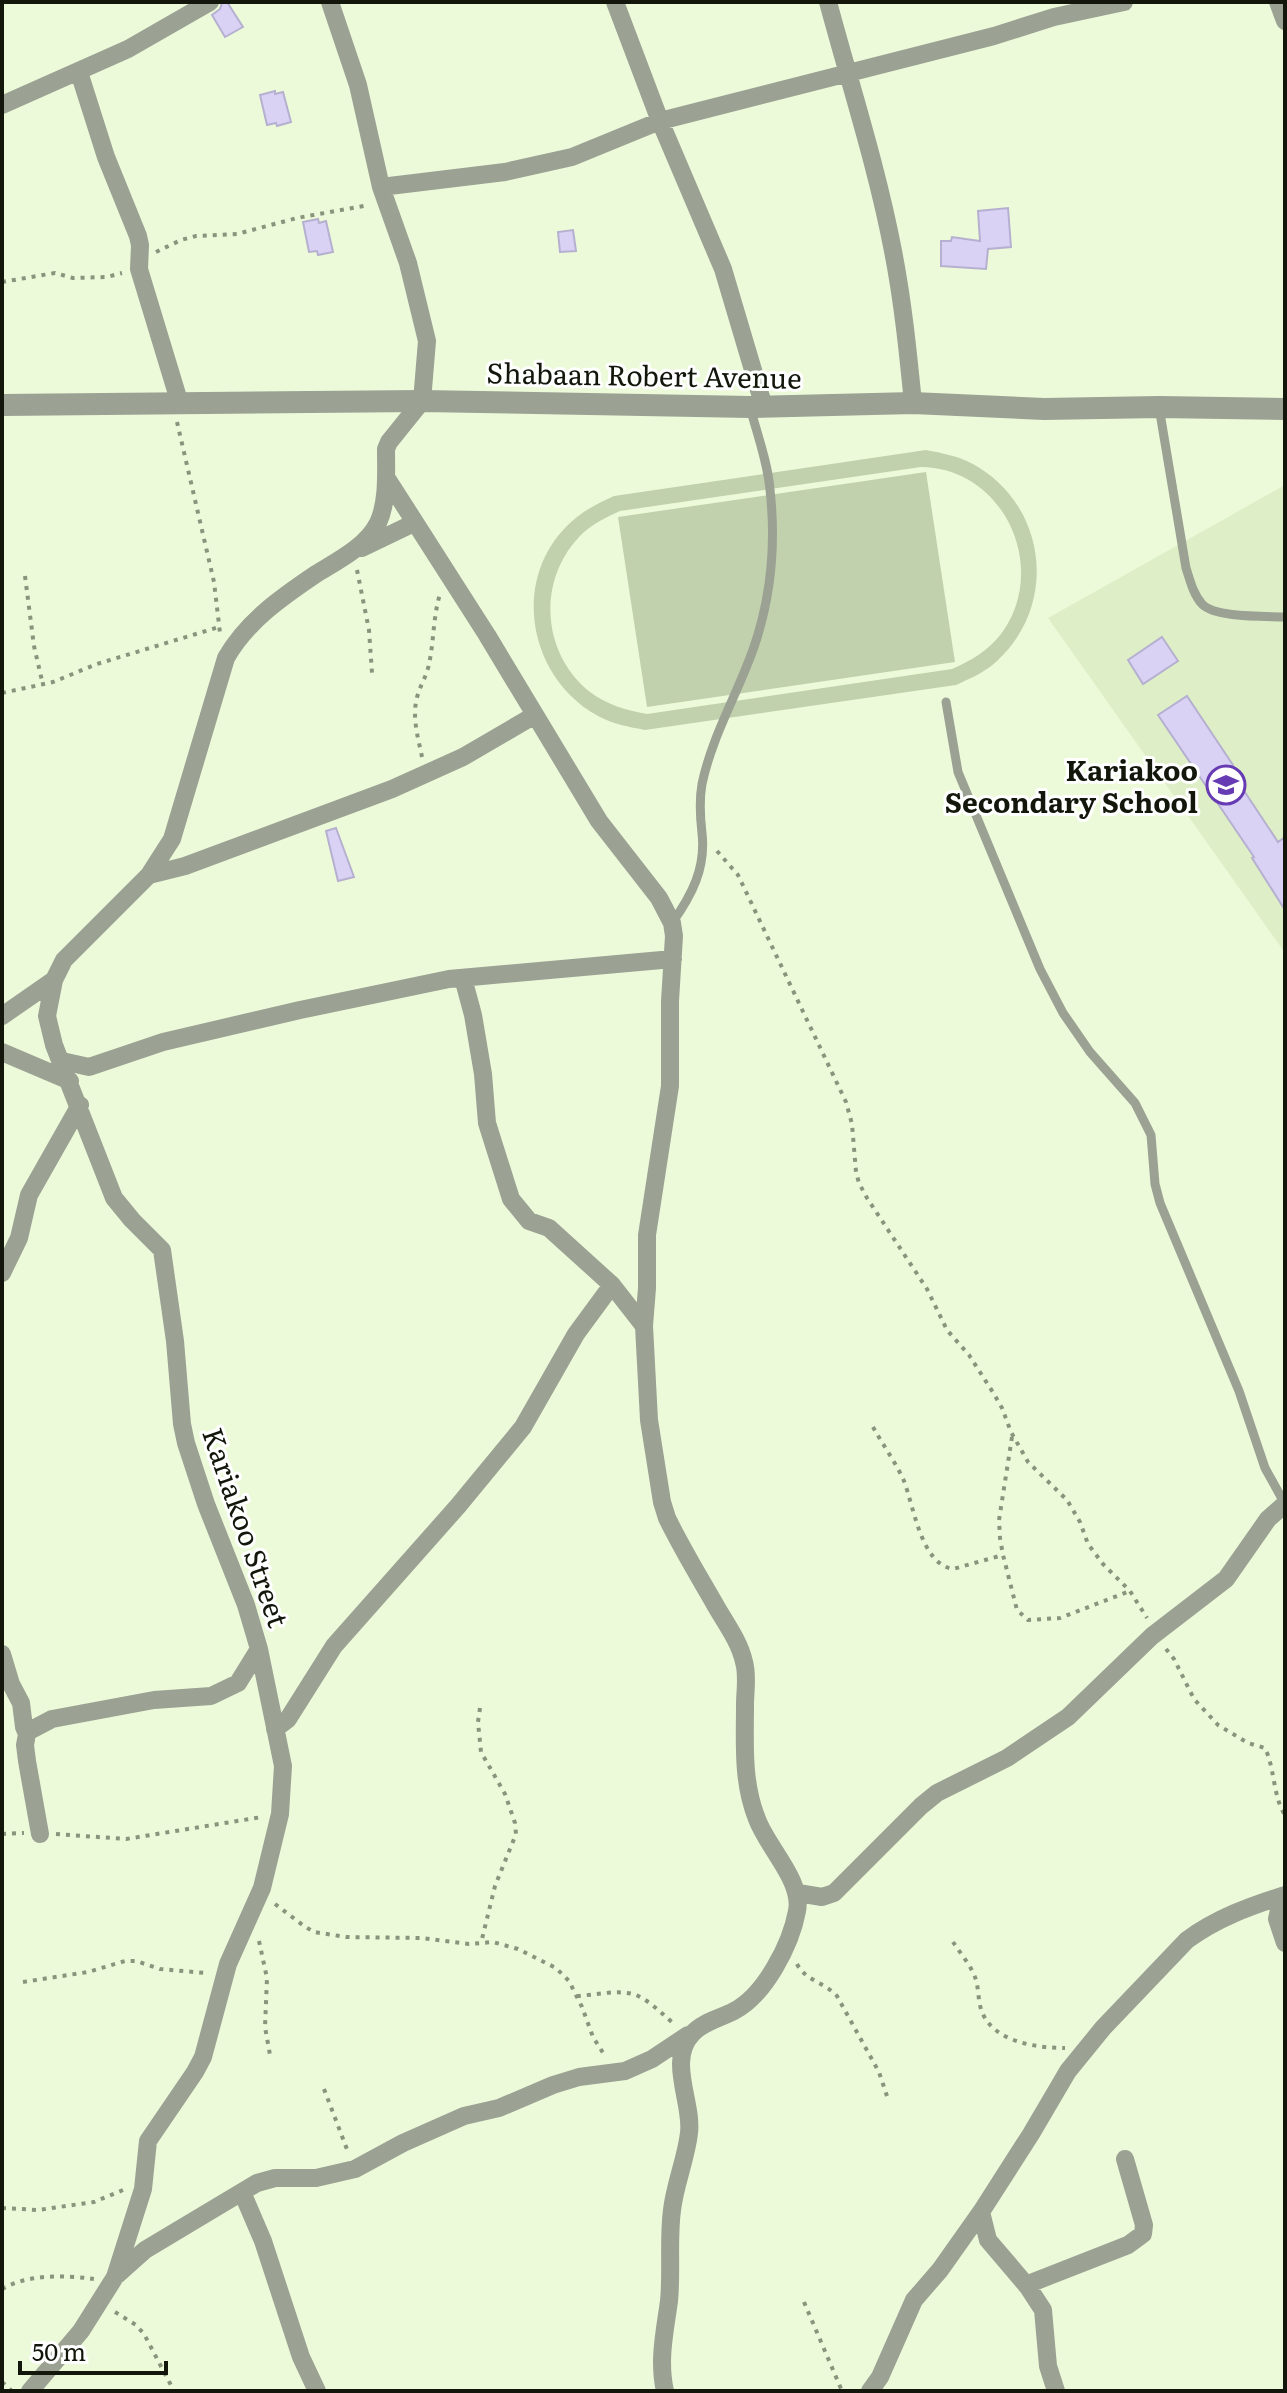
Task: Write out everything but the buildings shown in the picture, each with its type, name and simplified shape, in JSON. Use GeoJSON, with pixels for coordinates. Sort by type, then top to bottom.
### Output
{"type":"FeatureCollection","features":[{"type":"Feature","properties":{"kind":"street"},"geometry":{"type":"LineString","coordinates":[[2,105],[139,43],[210,2]]}},
{"type":"Feature","properties":{"kind":"street"},"geometry":{"type":"LineString","coordinates":[[330,2],[358,85],[384,195],[408,263],[427,341],[422,401]]}},
{"type":"Feature","properties":{"kind":"street"},"geometry":{"type":"LineString","coordinates":[[615,2],[660,121],[723,269],[757,407]]}},
{"type":"Feature","properties":{"kind":"street"},"geometry":{"type":"LineString","coordinates":[[828,2],[893,251],[913,403]]}},
{"type":"Feature","properties":{"kind":"street"},"geometry":{"type":"LineString","coordinates":[[384,195],[572,157],[660,121],[994,36],[1057,10],[1124,2]]}},
{"type":"Feature","properties":{"kind":"street"},"geometry":{"type":"LineString","coordinates":[[1278,2],[1285,21]]}},
{"type":"Feature","properties":{"kind":"street"},"geometry":{"type":"LineString","coordinates":[[79,72],[106,157],[138,236],[140,265],[176,404]]}},
{"type":"Feature","properties":{"kind":"street","name":"Shabaan Robert Avenue"},"geometry":{"type":"LineString","coordinates":[[2,405],[422,401],[757,407],[913,403],[1044,409],[1285,409]]}},
{"type":"Feature","properties":{"kind":"street","name":"Kariakoo Street"},"geometry":{"type":"LineString","coordinates":[[30,2391],[81,2331],[114,2279],[144,2183],[148,2141],[199,2065],[225,1974],[258,1898],[280,1814],[283,1766],[259,1649],[246,1605],[206,1504],[186,1443],[162,1250],[114,1198],[54,1045],[47,1016],[54,980],[75,946],[149,875],[172,839],[226,658],[234,644],[275,603],[351,553],[372,532],[382,509],[386,449],[422,401]]}},
{"type":"Feature","properties":{"kind":"street"},"geometry":{"type":"LineString","coordinates":[[114,2279],[145,2250],[257,2183],[275,2178],[316,2178],[355,2169],[464,2116],[499,2108],[541,2089],[579,2077],[625,2071],[652,2059],[690,2034],[745,2005],[764,1983],[788,1943],[798,1909],[798,1893],[764,1834],[749,1796],[744,1762],[745,1663],[677,1537],[662,1502],[649,1420],[644,1326],[647,1235],[670,1086],[672,923],[659,898],[599,821],[386,477]]}},
{"type":"Feature","properties":{"kind":"street"},"geometry":{"type":"LineString","coordinates":[[351,553],[414,523]]}},
{"type":"Feature","properties":{"kind":"street"},"geometry":{"type":"LineString","coordinates":[[149,875],[185,866],[378,794],[463,757],[535,715]]}},
{"type":"Feature","properties":{"kind":"street"},"geometry":{"type":"LineString","coordinates":[[62,1061],[89,1067],[163,1042],[315,1007],[463,978],[673,959]]}},
{"type":"Feature","properties":{"kind":"street"},"geometry":{"type":"LineString","coordinates":[[463,978],[483,1074],[487,1123],[511,1199],[529,1221],[549,1228],[612,1285],[644,1326]]}},
{"type":"Feature","properties":{"kind":"street"},"geometry":{"type":"LineString","coordinates":[[2,1016],[54,980]]}},
{"type":"Feature","properties":{"kind":"street"},"geometry":{"type":"LineString","coordinates":[[2,1052],[70,1081]]}},
{"type":"Feature","properties":{"kind":"street"},"geometry":{"type":"LineString","coordinates":[[2,1273],[19,1238],[29,1195],[80,1105]]}},
{"type":"Feature","properties":{"kind":"street"},"geometry":{"type":"LineString","coordinates":[[275,1729],[288,1719],[334,1646],[458,1506],[523,1427],[576,1334],[612,1285]]}},
{"type":"Feature","properties":{"kind":"street"},"geometry":{"type":"LineString","coordinates":[[798,1893],[822,1897],[834,1893],[937,1793],[1007,1758],[1068,1717],[1156,1633],[1226,1579],[1268,1519],[1285,1504]]}},
{"type":"Feature","properties":{"kind":"street"},"geometry":{"type":"LineString","coordinates":[[27,1734],[52,1719],[154,1700],[211,1696],[238,1683],[259,1649]]}},
{"type":"Feature","properties":{"kind":"street"},"geometry":{"type":"LineString","coordinates":[[2,1654],[11,1684],[21,1703],[40,1834]]}},
{"type":"Feature","properties":{"kind":"street"},"geometry":{"type":"LineString","coordinates":[[1284,1896],[1277,1919],[1285,1943]]}},
{"type":"Feature","properties":{"kind":"street"},"geometry":{"type":"LineString","coordinates":[[870,2391],[880,2377],[914,2300],[940,2270],[981,2212],[1068,2071],[1091,2042],[1187,1940],[1236,1912],[1284,1896]]}},
{"type":"Feature","properties":{"kind":"street"},"geometry":{"type":"LineString","coordinates":[[665,2391],[662,2345],[669,2300],[669,2238],[672,2207],[691,2119],[681,2054],[690,2034]]}},
{"type":"Feature","properties":{"kind":"street"},"geometry":{"type":"LineString","coordinates":[[1026,2285],[1128,2245],[1143,2234],[1144,2225],[1125,2159]]}},
{"type":"Feature","properties":{"kind":"street"},"geometry":{"type":"LineString","coordinates":[[242,2192],[263,2241],[301,2357],[317,2391]]}},
{"type":"Feature","properties":{"kind":"street"},"geometry":{"type":"LineString","coordinates":[[981,2212],[988,2240],[1043,2310],[1048,2366],[1056,2391]]}},
{"type":"Feature","properties":{"kind":"lane"},"geometry":{"type":"LineString","coordinates":[[672,923],[688,902],[700,873],[703,860],[699,801],[703,781],[725,714],[753,650],[764,615],[772,560],[770,489],[757,407]]}},
{"type":"Feature","properties":{"kind":"lane"},"geometry":{"type":"LineString","coordinates":[[1159,407],[1186,568],[1194,592],[1203,606],[1215,612],[1285,617]]}},
{"type":"Feature","properties":{"kind":"lane"},"geometry":{"type":"LineString","coordinates":[[946,702],[958,772],[1040,969],[1063,1013],[1090,1052],[1135,1103],[1151,1135],[1155,1184],[1160,1203],[1239,1391],[1265,1468],[1285,1504]]}},
{"type":"Feature","properties":{"kind":"path"},"geometry":{"type":"LineString","coordinates":[[2,282],[55,273],[73,278],[107,277],[140,265],[181,240],[237,234],[384,195]]}},
{"type":"Feature","properties":{"kind":"path"},"geometry":{"type":"LineString","coordinates":[[176,404],[214,582],[221,638]]}},
{"type":"Feature","properties":{"kind":"path"},"geometry":{"type":"LineString","coordinates":[[351,553],[369,630],[372,673]]}},
{"type":"Feature","properties":{"kind":"path"},"geometry":{"type":"LineString","coordinates":[[426,774],[415,709],[429,665],[436,607],[447,573]]}},
{"type":"Feature","properties":{"kind":"path"},"geometry":{"type":"LineString","coordinates":[[25,576],[34,646],[43,685]]}},
{"type":"Feature","properties":{"kind":"path"},"geometry":{"type":"LineString","coordinates":[[2,693],[43,685],[97,664],[219,627]]}},
{"type":"Feature","properties":{"kind":"path"},"geometry":{"type":"LineString","coordinates":[[702,834],[738,875],[846,1102],[852,1124],[859,1183],[927,1289],[947,1330],[969,1355],[994,1394],[1028,1462],[1067,1500],[1088,1544],[1130,1591],[1174,1659],[1194,1699],[1218,1725],[1248,1743],[1265,1748],[1277,1785],[1279,1805],[1285,1815]]}},
{"type":"Feature","properties":{"kind":"path"},"geometry":{"type":"LineString","coordinates":[[873,1427],[903,1479],[922,1537],[938,1563],[953,1569],[1003,1555]]}},
{"type":"Feature","properties":{"kind":"path"},"geometry":{"type":"LineString","coordinates":[[1012,1435],[999,1520],[1003,1555],[1017,1610],[1028,1620],[1060,1618],[1130,1591]]}},
{"type":"Feature","properties":{"kind":"path"},"geometry":{"type":"LineString","coordinates":[[480,1708],[481,1752],[500,1782],[516,1834],[495,1886],[481,1943]]}},
{"type":"Feature","properties":{"kind":"path"},"geometry":{"type":"LineString","coordinates":[[2,1834],[126,1839],[280,1814]]}},
{"type":"Feature","properties":{"kind":"path"},"geometry":{"type":"LineString","coordinates":[[258,1898],[314,1932],[346,1937],[422,1938],[469,1944],[493,1942],[518,1949],[556,1968],[569,1981],[593,2037],[617,2072]]}},
{"type":"Feature","properties":{"kind":"path"},"geometry":{"type":"LineString","coordinates":[[258,1898],[259,1941],[267,1978],[265,2027],[270,2055]]}},
{"type":"Feature","properties":{"kind":"path"},"geometry":{"type":"LineString","coordinates":[[953,1942],[976,1979],[980,2009],[994,2030],[1011,2039],[1063,2049],[1091,2042]]}},
{"type":"Feature","properties":{"kind":"path"},"geometry":{"type":"LineString","coordinates":[[788,1943],[805,1976],[828,1986],[837,1996],[879,2072],[887,2096]]}},
{"type":"Feature","properties":{"kind":"path"},"geometry":{"type":"LineString","coordinates":[[23,1982],[88,1972],[125,1961],[136,1961],[160,1969],[225,1974]]}},
{"type":"Feature","properties":{"kind":"path"},"geometry":{"type":"LineString","coordinates":[[577,1996],[636,1995],[690,2034]]}},
{"type":"Feature","properties":{"kind":"path"},"geometry":{"type":"LineString","coordinates":[[324,2089],[355,2169]]}},
{"type":"Feature","properties":{"kind":"path"},"geometry":{"type":"LineString","coordinates":[[2,2208],[38,2210],[94,2202],[144,2183]]}},
{"type":"Feature","properties":{"kind":"path"},"geometry":{"type":"LineString","coordinates":[[2,2289],[29,2279],[73,2276],[114,2279]]}},
{"type":"Feature","properties":{"kind":"path"},"geometry":{"type":"LineString","coordinates":[[103,2299],[144,2334],[174,2391]]}},
{"type":"Feature","properties":{"kind":"path"},"geometry":{"type":"LineString","coordinates":[[804,2302],[842,2391]]}},
{"type":"Feature","properties":{"kind":"path"},"geometry":{"type":"LineString","coordinates":[[2,2382],[12,2391]]}},
{"type":"Feature","properties":{"kind":"shaded area"},"geometry":{"type":"Polygon","coordinates":[[[926,450],[950,455],[973,464],[998,482],[1016,503],[1029,529],[1036,556],[1036,583],[1030,611],[1017,637],[998,660],[956,685],[645,730],[621,725],[598,716],[573,698],[554,676],[541,650],[535,622],[535,593],[541,565],[555,539],[581,514],[614,496],[926,450]],[[921,467],[615,513],[583,533],[568,551],[558,571],[550,614],[561,656],[573,675],[596,697],[647,714],[959,666],[985,650],[1001,634],[1015,608],[1021,580],[1019,552],[1010,526],[996,503],[975,484],[950,472],[921,467]]]}},
{"type":"Feature","properties":{"kind":"shaded area"},"geometry":{"type":"Polygon","coordinates":[[[926,472],[955,662],[647,707],[618,517],[926,472]]]}},
{"type":"Feature","properties":{"kind":"shaded area","name":"Kariakoo Secondary School"},"geometry":{"type":"Polygon","coordinates":[[[1285,485],[1285,953],[1048,618],[1285,485]]]}},
{"type":"Feature","properties":{"kind":"place","name":"Kariakoo Secondary School"},"geometry":{"type":"Point","coordinates":[1226,785]}}]}
